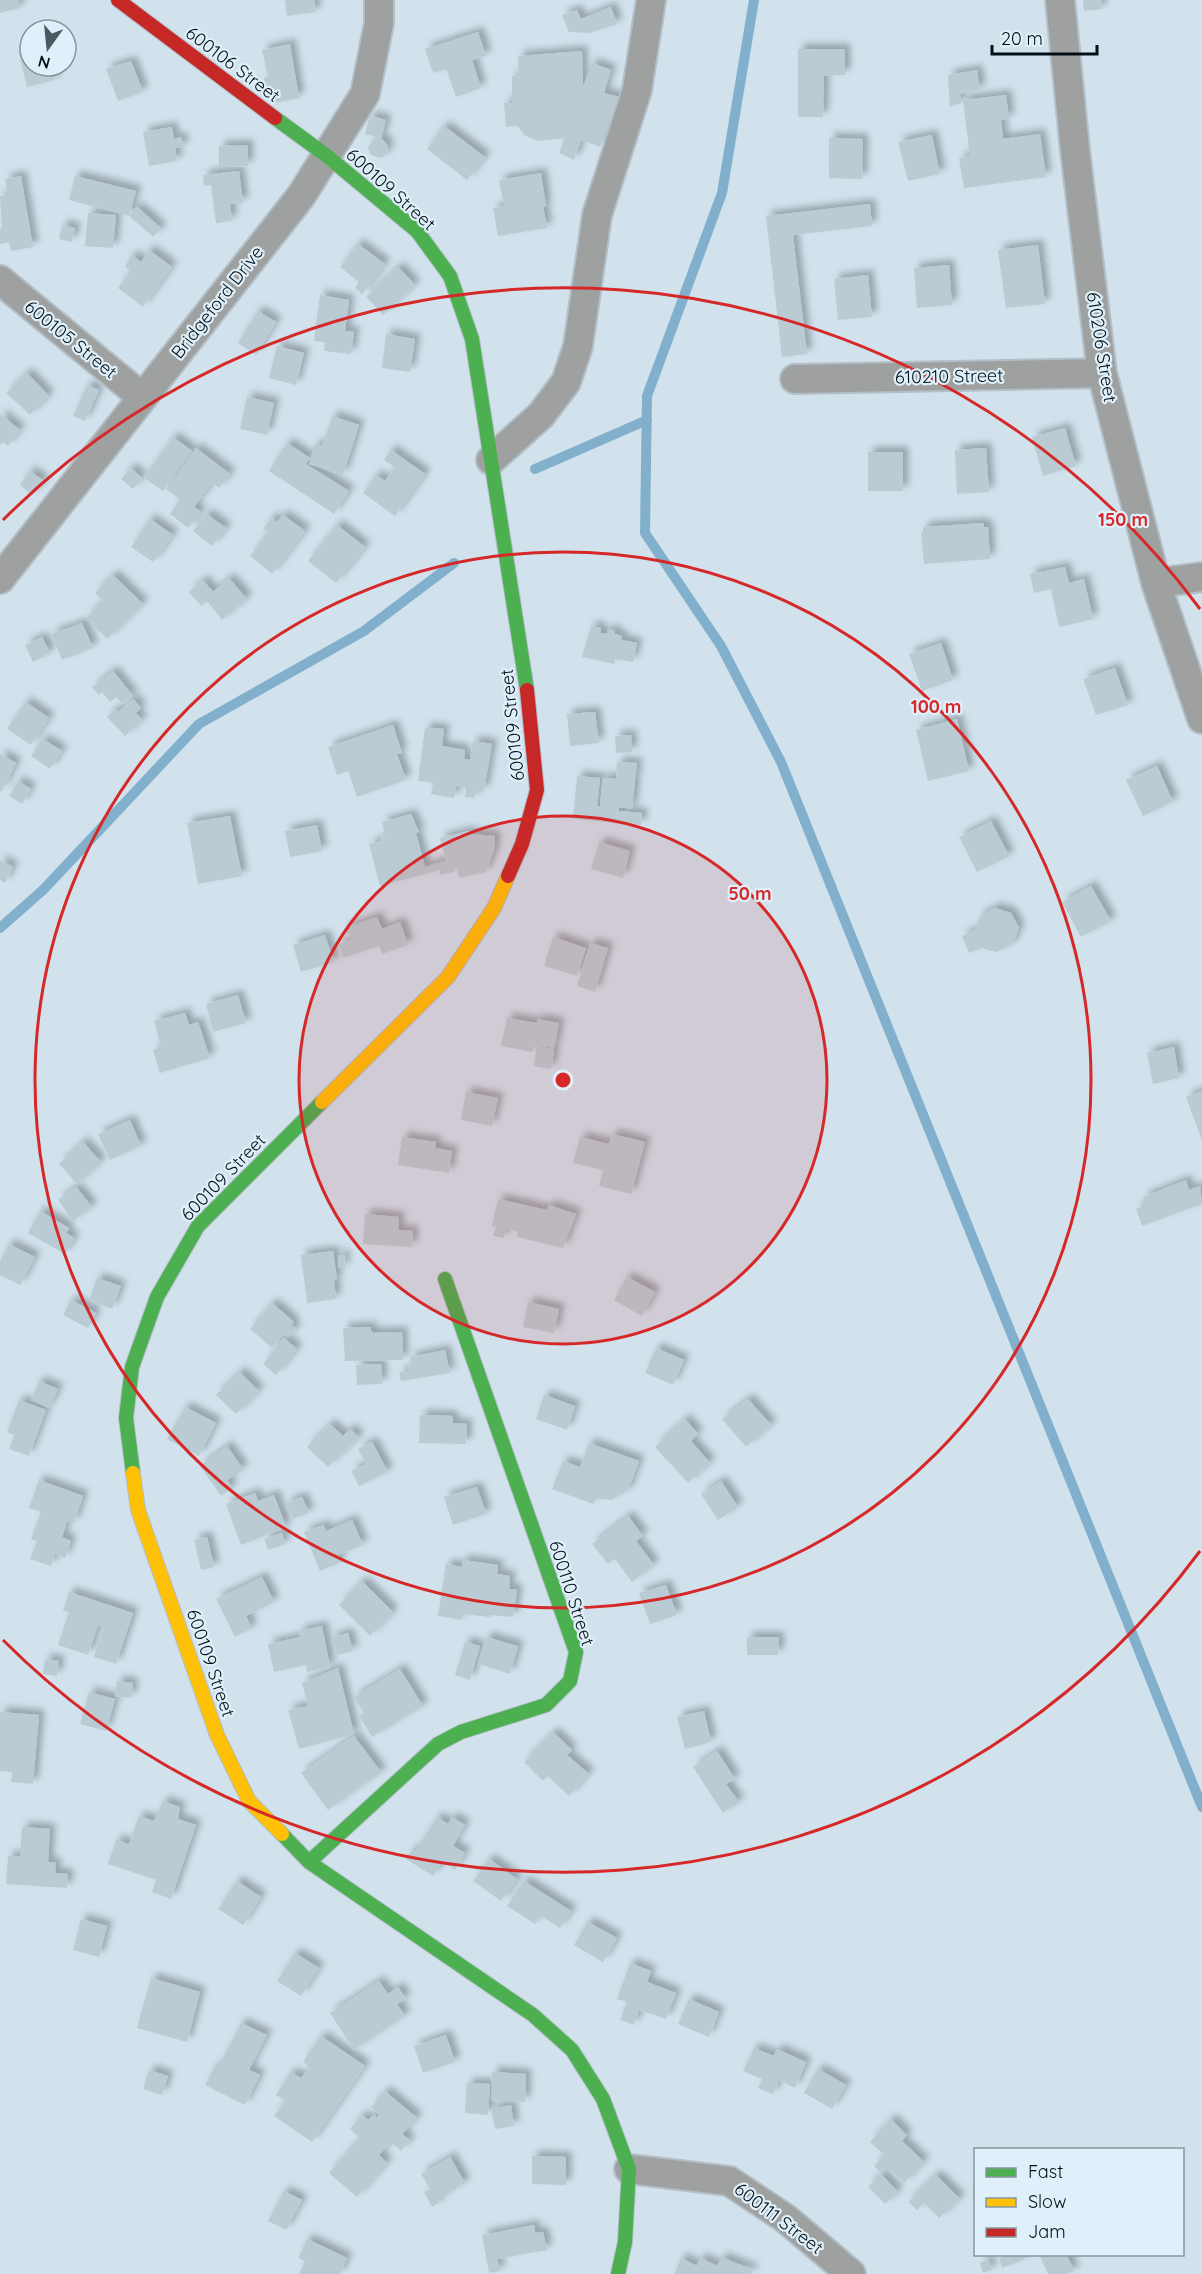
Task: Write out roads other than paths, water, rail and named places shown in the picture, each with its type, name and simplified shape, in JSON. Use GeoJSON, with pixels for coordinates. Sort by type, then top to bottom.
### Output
{"type":"FeatureCollection","features":[{"type":"Feature","properties":{"kind":"street","name":"600106 Street"},"geometry":{"type":"LineString","coordinates":[[118,0],[327,156]]}},
{"type":"Feature","properties":{"kind":"street","name":"Bridgeford Drive"},"geometry":{"type":"LineString","coordinates":[[0,579],[301,196],[365,94],[379,23],[379,0]]}},
{"type":"Feature","properties":{"kind":"street"},"geometry":{"type":"LineString","coordinates":[[491,460],[542,415],[566,382],[578,346],[597,215],[637,90],[651,0]]}},
{"type":"Feature","properties":{"kind":"street","name":"610206 Street"},"geometry":{"type":"LineString","coordinates":[[1060,0],[1075,150],[1102,373],[1156,583],[1202,719]]}},
{"type":"Feature","properties":{"kind":"street","name":"600109 Street"},"geometry":{"type":"LineString","coordinates":[[327,156],[417,231],[450,276],[472,339],[531,721],[537,790],[522,844],[494,908],[448,977],[198,1226],[157,1297],[132,1367],[126,1418],[138,1510],[213,1723],[249,1801],[309,1862],[533,2014],[572,2050],[603,2099],[629,2169],[625,2242],[618,2274]]}},
{"type":"Feature","properties":{"kind":"street","name":"600105 Street"},"geometry":{"type":"LineString","coordinates":[[0,280],[142,397]]}},
{"type":"Feature","properties":{"kind":"street","name":"610210 Street"},"geometry":{"type":"LineString","coordinates":[[795,379],[1102,373]]}},
{"type":"Feature","properties":{"kind":"street"},"geometry":{"type":"LineString","coordinates":[[1156,583],[1202,577]]}},
{"type":"Feature","properties":{"kind":"street","name":"600110 Street"},"geometry":{"type":"LineString","coordinates":[[309,1862],[438,1744],[461,1732],[546,1705],[570,1681],[576,1652],[445,1279]]}},
{"type":"Feature","properties":{"kind":"street","name":"600111 Street"},"geometry":{"type":"LineString","coordinates":[[629,2169],[729,2181],[785,2218],[851,2274]]}},
{"type":"Feature","properties":{"kind":"waterway"},"geometry":{"type":"LineString","coordinates":[[754,0],[722,193],[647,396],[645,533],[721,646],[781,762],[1202,1807]]}},
{"type":"Feature","properties":{"kind":"waterway"},"geometry":{"type":"LineString","coordinates":[[535,469],[647,420]]}},
{"type":"Feature","properties":{"kind":"waterway"},"geometry":{"type":"LineString","coordinates":[[0,928],[43,890],[199,724],[364,631],[454,563]]}}]}
